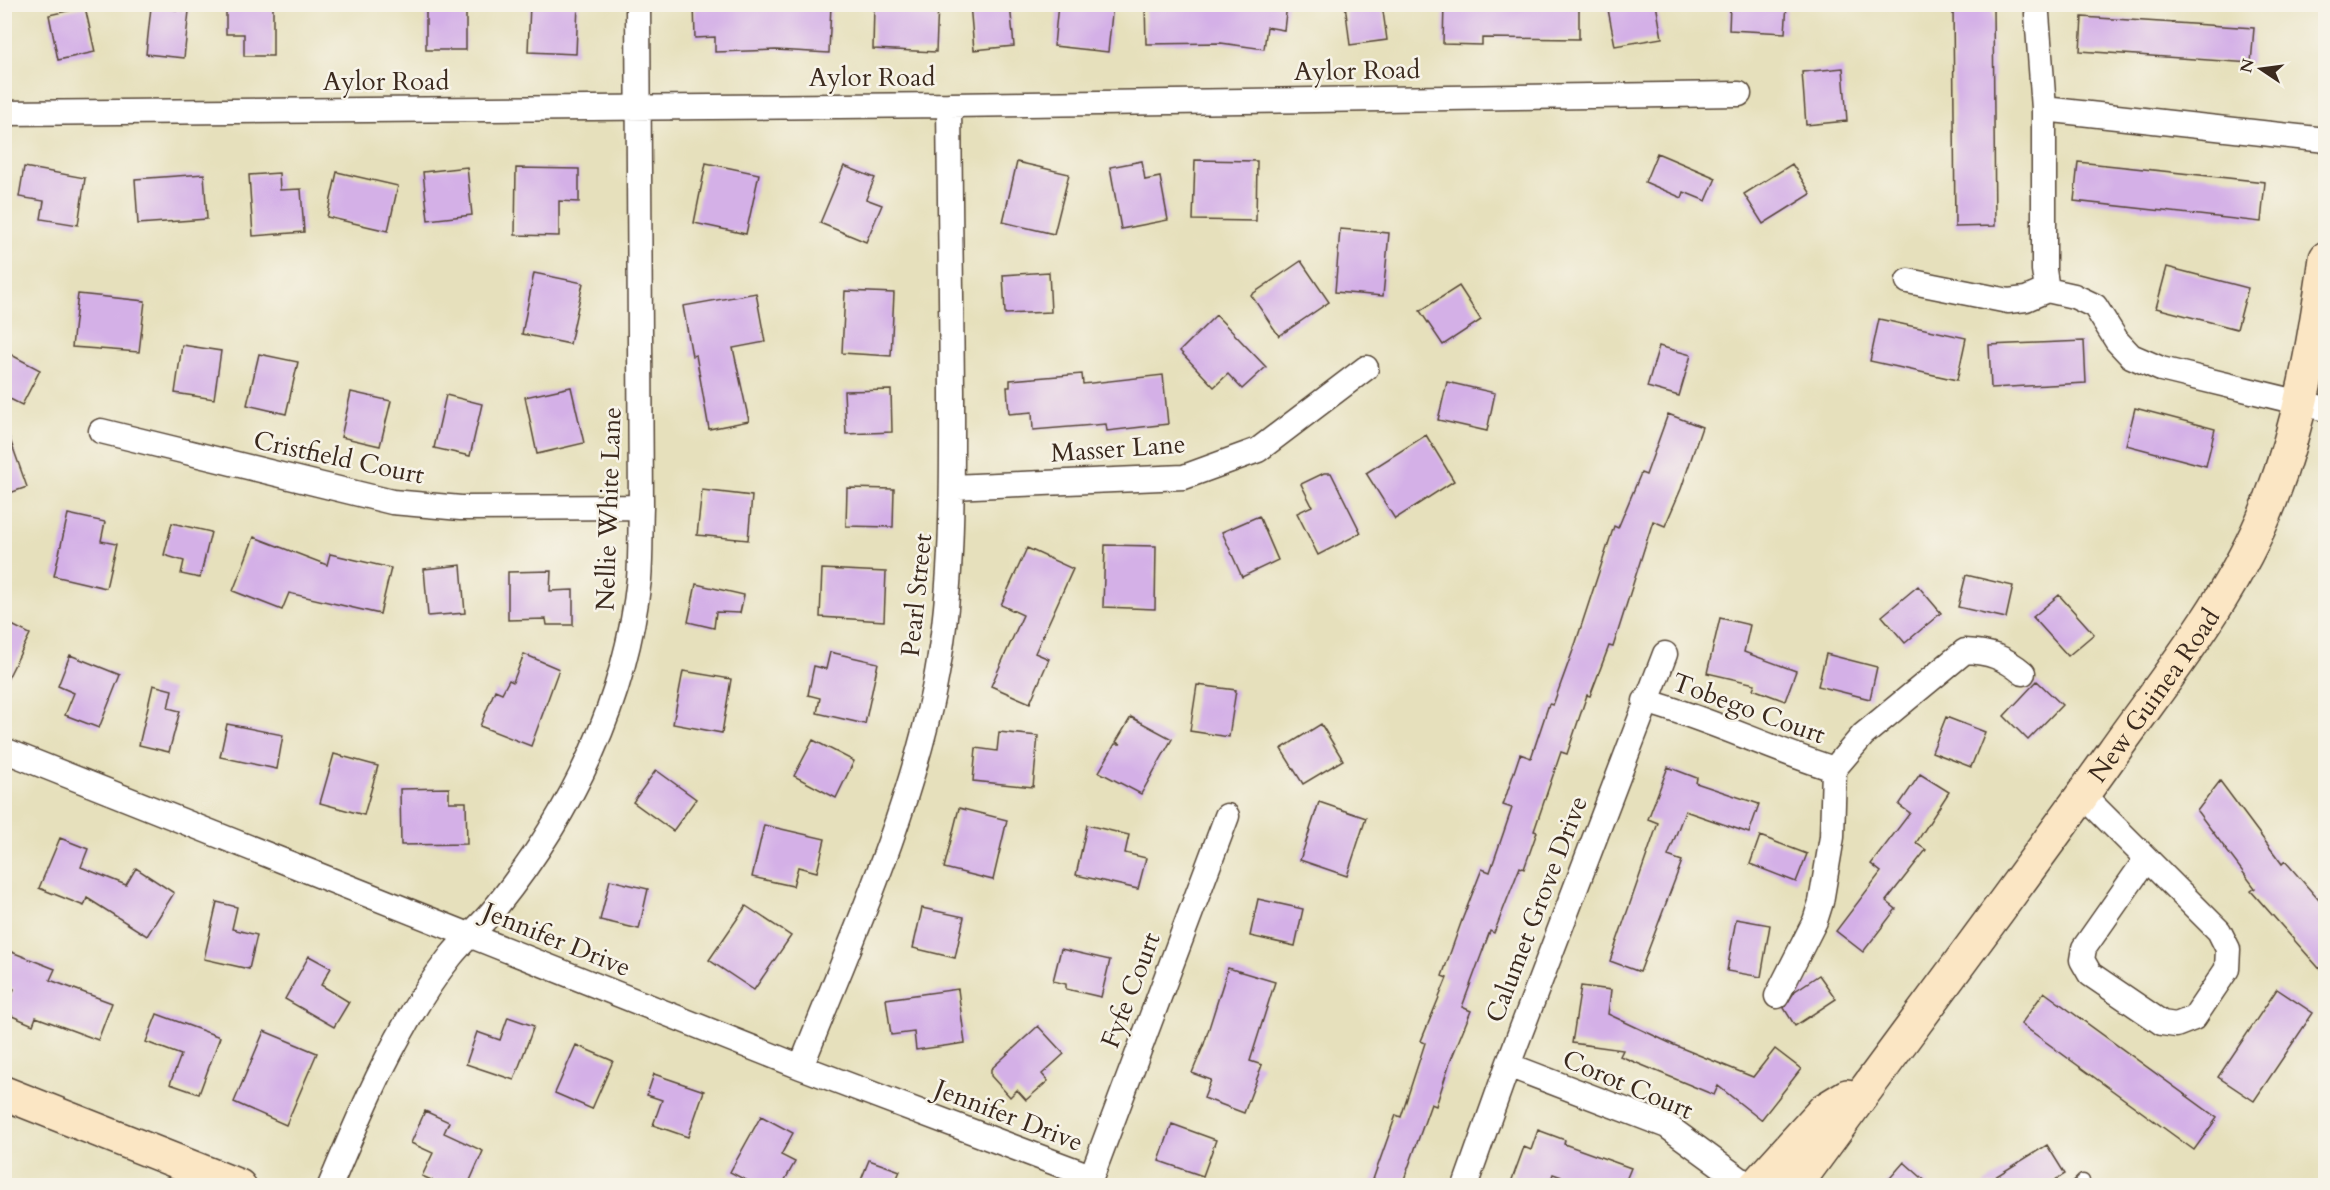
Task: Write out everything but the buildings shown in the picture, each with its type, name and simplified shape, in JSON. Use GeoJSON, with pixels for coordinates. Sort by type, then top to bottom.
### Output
{"type":"FeatureCollection","features":[{"type":"Feature","properties":{"kind":"street","name":"Nellie White Lane"},"geometry":{"type":"LineString","coordinates":[[330,1185],[388,1056],[450,957],[495,908],[549,834],[578,785],[601,734],[619,681],[639,578],[641,507],[638,4]]}},
{"type":"Feature","properties":{"kind":"street"},"geometry":{"type":"LineString","coordinates":[[2037,14],[2044,109],[2043,270],[2047,290]]}},
{"type":"Feature","properties":{"kind":"street","name":"Aylor Road"},"geometry":{"type":"LineString","coordinates":[[4,113],[949,105],[1739,94]]}},
{"type":"Feature","properties":{"kind":"street","name":"Pearl Street"},"geometry":{"type":"LineString","coordinates":[[801,1067],[890,844],[922,740],[944,633],[951,554],[952,487],[949,105]]}},
{"type":"Feature","properties":{"kind":"street"},"geometry":{"type":"LineString","coordinates":[[2044,109],[2325,140]]}},
{"type":"Feature","properties":{"kind":"street","name":"New Guinea Road"},"geometry":{"type":"LineString","coordinates":[[1795,1185],[2083,795],[2220,601],[2243,562],[2269,504],[2288,452],[2313,405],[2317,332],[2325,258]]}},
{"type":"Feature","properties":{"kind":"street"},"geometry":{"type":"LineString","coordinates":[[1908,281],[2008,301],[2026,299],[2047,290],[2074,296],[2095,306],[2117,341],[2131,356],[2161,369],[2313,405]]}},
{"type":"Feature","properties":{"kind":"street","name":"Masser Lane"},"geometry":{"type":"LineString","coordinates":[[952,487],[1184,477],[1258,450],[1366,368]]}},
{"type":"Feature","properties":{"kind":"street","name":"Cristfield Court"},"geometry":{"type":"LineString","coordinates":[[101,431],[392,502],[461,508],[641,507]]}},
{"type":"Feature","properties":{"kind":"street"},"geometry":{"type":"LineString","coordinates":[[1777,996],[1815,921],[1821,902],[1832,837],[1834,769],[1863,735],[1965,651],[1988,652],[2009,661],[2023,673]]}},
{"type":"Feature","properties":{"kind":"street","name":"Calumet Grove Drive"},"geometry":{"type":"LineString","coordinates":[[1465,1185],[1645,701],[1665,654]]}},
{"type":"Feature","properties":{"kind":"street","name":"Tobego Court"},"geometry":{"type":"LineString","coordinates":[[1645,701],[1675,709],[1796,757],[1834,769]]}},
{"type":"Feature","properties":{"kind":"street","name":"Jennifer Drive"},"geometry":{"type":"LineString","coordinates":[[4,750],[1089,1181]]}},
{"type":"Feature","properties":{"kind":"street"},"geometry":{"type":"LineString","coordinates":[[2083,795],[2145,861],[2219,931],[2228,949],[2227,969],[2194,1018],[2176,1025],[2162,1023],[2090,974],[2082,960],[2084,948],[2145,861]]}},
{"type":"Feature","properties":{"kind":"street","name":"Fyfe Court"},"geometry":{"type":"LineString","coordinates":[[1089,1181],[1227,816]]}},
{"type":"Feature","properties":{"kind":"street","name":"Corot Court"},"geometry":{"type":"LineString","coordinates":[[1508,1065],[1667,1126],[1749,1185]]}},
{"type":"Feature","properties":{"kind":"street","name":"New Guinea Road"},"geometry":{"type":"LineString","coordinates":[[1755,1185],[1824,1110],[1872,1081]]}},
{"type":"Feature","properties":{"kind":"street"},"geometry":{"type":"LineString","coordinates":[[4,1093],[239,1185]]}}]}
